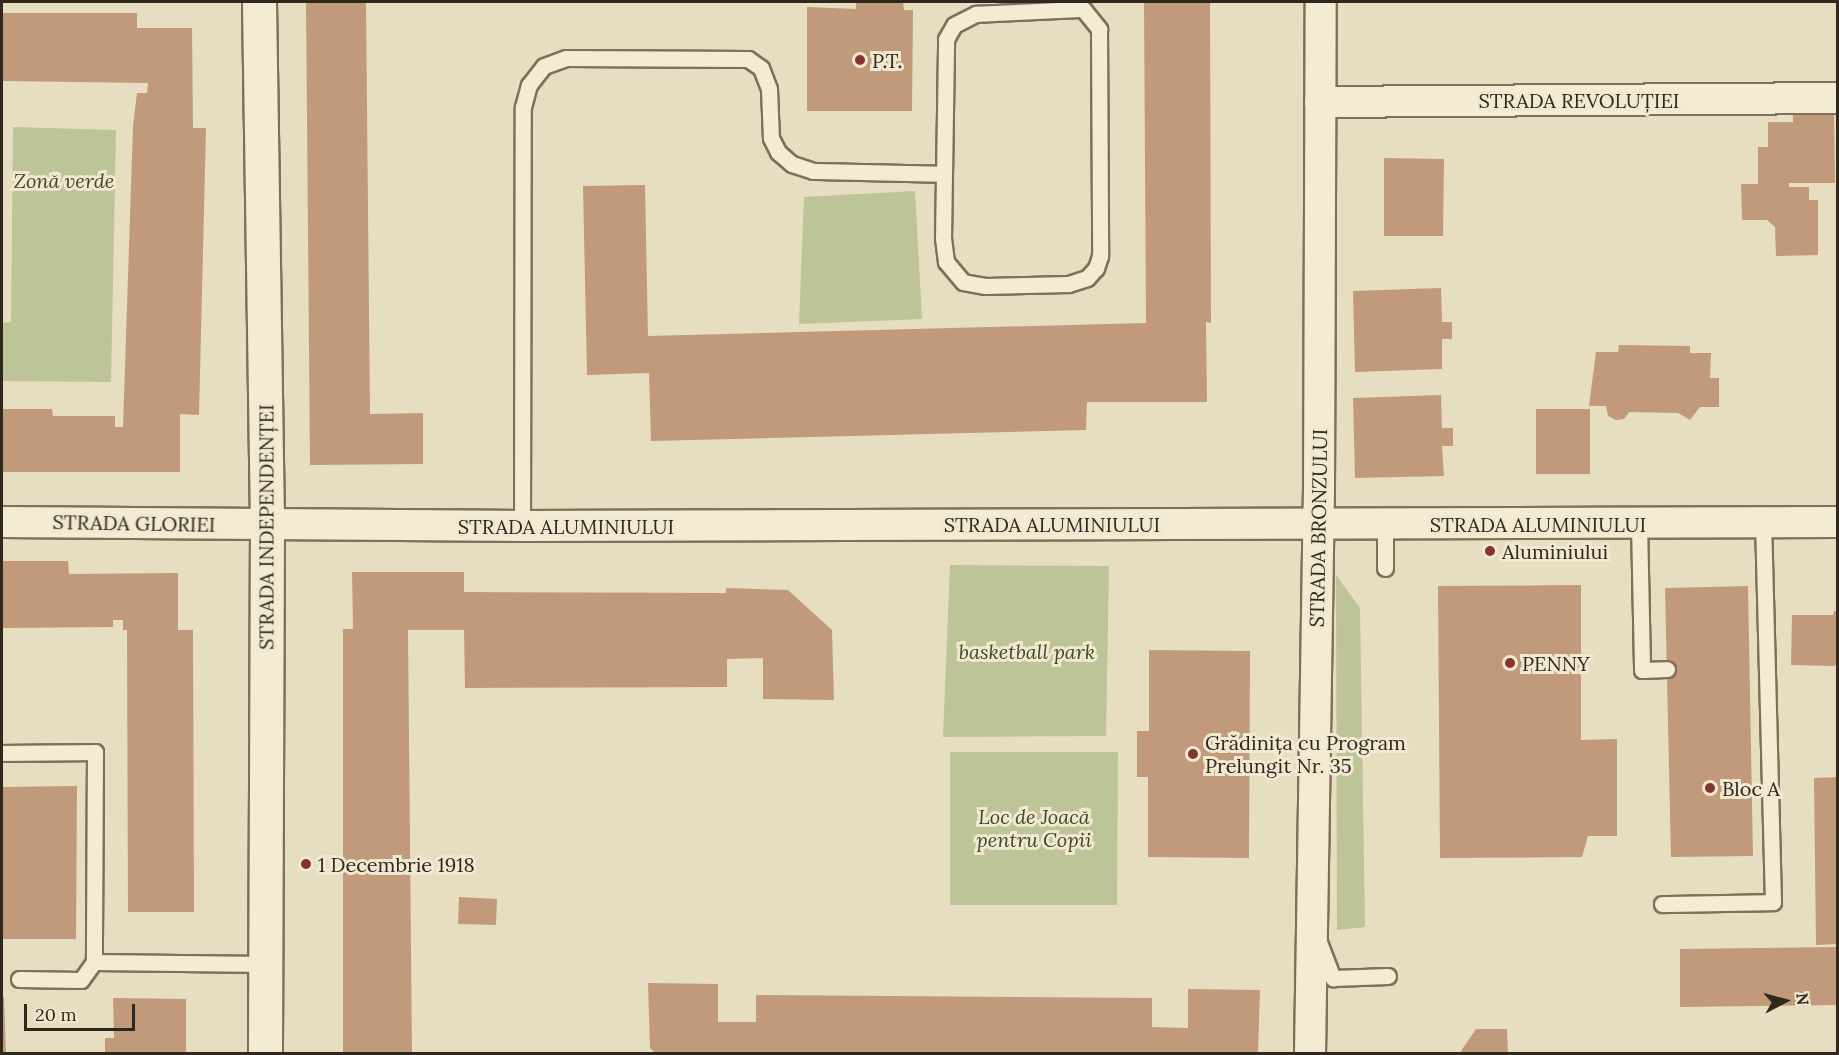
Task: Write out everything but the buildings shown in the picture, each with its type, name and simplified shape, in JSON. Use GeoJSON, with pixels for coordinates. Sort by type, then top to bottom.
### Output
{"type":"FeatureCollection","features":[{"type":"Feature","properties":{"kind":"main road","name":"STRADA INDEPENDENȚEI"},"geometry":{"type":"LineString","coordinates":[[259,2],[267,525],[265,1053]]}},
{"type":"Feature","properties":{"kind":"street","name":"STRADA BRONZULUI"},"geometry":{"type":"LineString","coordinates":[[1310,1053],[1319,524],[1321,2]]}},
{"type":"Feature","properties":{"kind":"street","name":"STRADA REVOLUȚIEI"},"geometry":{"type":"LineString","coordinates":[[1320,102],[1838,98]]}},
{"type":"Feature","properties":{"kind":"street","name":"STRADA GLORIEI"},"geometry":{"type":"LineString","coordinates":[[2,522],[267,525]]}},
{"type":"Feature","properties":{"kind":"street","name":"STRADA ALUMINIULUI"},"geometry":{"type":"LineString","coordinates":[[267,525],[1385,525],[1838,522]]}},
{"type":"Feature","properties":{"kind":"lane"},"geometry":{"type":"LineString","coordinates":[[1083,5],[1099,30],[1100,256],[1096,268],[1087,278],[1068,284],[985,286],[963,282],[946,262],[943,174],[946,39],[954,25],[989,12],[1083,5]]}},
{"type":"Feature","properties":{"kind":"lane"},"geometry":{"type":"LineString","coordinates":[[522,526],[523,107],[529,86],[544,66],[566,57],[748,59],[761,68],[769,89],[771,138],[778,152],[792,164],[813,171],[943,174]]}},
{"type":"Feature","properties":{"kind":"lane"},"geometry":{"type":"LineString","coordinates":[[1639,523],[1642,670],[1667,669]]}},
{"type":"Feature","properties":{"kind":"lane"},"geometry":{"type":"LineString","coordinates":[[1662,904],[1773,902],[1763,523]]}},
{"type":"Feature","properties":{"kind":"lane"},"geometry":{"type":"LineString","coordinates":[[1385,525],[1385,568]]}},
{"type":"Feature","properties":{"kind":"lane"},"geometry":{"type":"LineString","coordinates":[[2,753],[95,752],[94,962],[81,980],[19,979]]}},
{"type":"Feature","properties":{"kind":"lane"},"geometry":{"type":"LineString","coordinates":[[1312,927],[1333,978],[1388,976]]}},
{"type":"Feature","properties":{"kind":"lane"},"geometry":{"type":"LineString","coordinates":[[94,962],[266,964]]}},
{"type":"Feature","properties":{"kind":"green space","name":"Zonă verde"},"geometry":{"type":"Polygon","coordinates":[[[13,127],[116,130],[111,382],[2,381],[2,323],[11,322],[13,127]]]}},
{"type":"Feature","properties":{"kind":"green space"},"geometry":{"type":"Polygon","coordinates":[[[915,191],[922,319],[799,324],[804,197],[915,191]]]}},
{"type":"Feature","properties":{"kind":"green space","name":"basketball park"},"geometry":{"type":"Polygon","coordinates":[[[950,565],[1109,566],[1106,736],[943,737],[950,565]]]}},
{"type":"Feature","properties":{"kind":"green space"},"geometry":{"type":"Polygon","coordinates":[[[1336,575],[1360,608],[1365,927],[1337,930],[1336,575]]]}},
{"type":"Feature","properties":{"kind":"green space","name":"Loc de Joacă pentru Copii"},"geometry":{"type":"Polygon","coordinates":[[[950,752],[1118,752],[1117,905],[950,905],[950,752]]]}},
{"type":"Feature","properties":{"kind":"place","name":"P.T."},"geometry":{"type":"Point","coordinates":[860,60]}},
{"type":"Feature","properties":{"kind":"place","name":"Aluminiului"},"geometry":{"type":"Point","coordinates":[1490,551]}},
{"type":"Feature","properties":{"kind":"place","name":"PENNY"},"geometry":{"type":"Point","coordinates":[1510,663]}},
{"type":"Feature","properties":{"kind":"place","name":"Grădinița cu Program Prelungit Nr. 35"},"geometry":{"type":"Point","coordinates":[1193,754]}},
{"type":"Feature","properties":{"kind":"place","name":"Bloc A"},"geometry":{"type":"Point","coordinates":[1710,788]}},
{"type":"Feature","properties":{"kind":"place","name":"1 Decembrie 1918"},"geometry":{"type":"Point","coordinates":[306,864]}}]}
